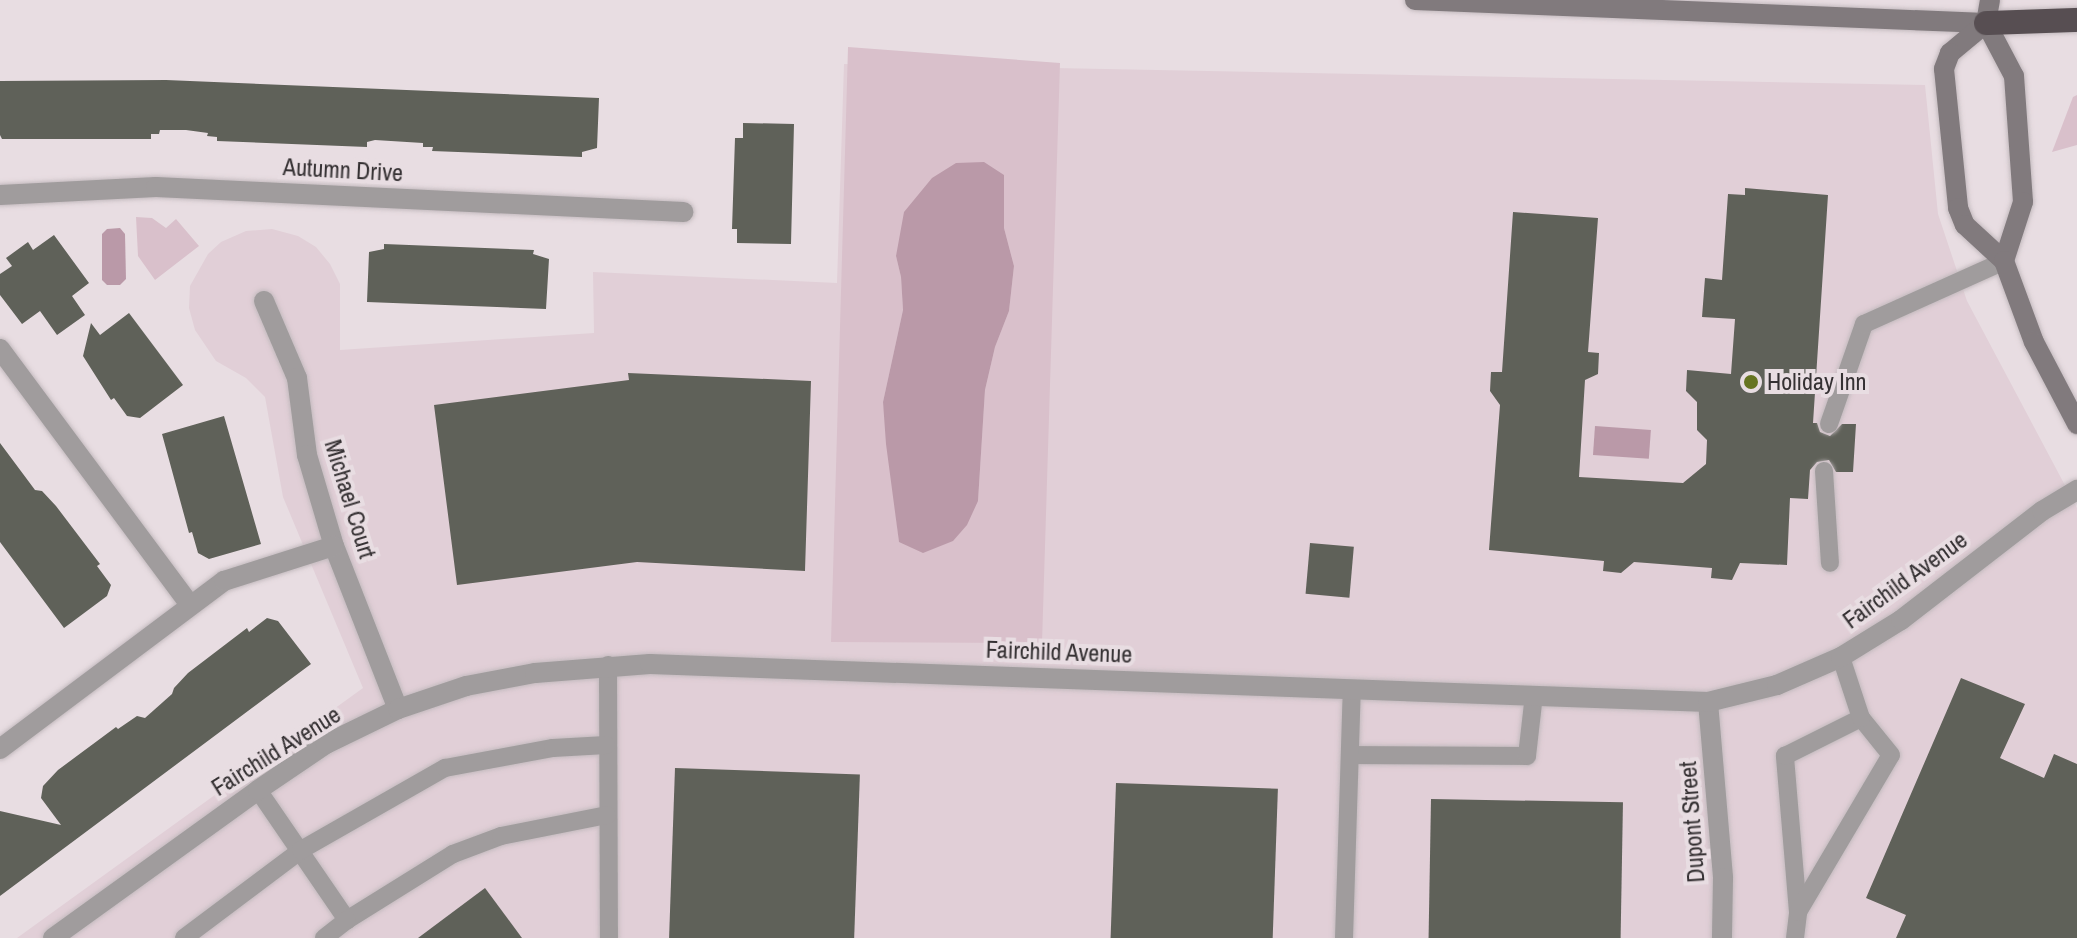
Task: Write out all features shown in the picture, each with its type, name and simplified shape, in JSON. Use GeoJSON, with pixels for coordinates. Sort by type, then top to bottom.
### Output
{"type":"FeatureCollection","features":[{"type":"Feature","properties":{"kind":"highway"},"geometry":{"type":"LineString","coordinates":[[1988,11],[2077,20]]}},
{"type":"Feature","properties":{"kind":"main road"},"geometry":{"type":"LineString","coordinates":[[1415,0],[1988,11]]}},
{"type":"Feature","properties":{"kind":"main road"},"geometry":{"type":"LineString","coordinates":[[1988,11],[1950,53],[1944,69],[1960,217],[2004,261],[2034,342],[2077,424]]}},
{"type":"Feature","properties":{"kind":"main road"},"geometry":{"type":"LineString","coordinates":[[1988,11],[2014,76],[2023,202],[2004,261]]}},
{"type":"Feature","properties":{"kind":"street","name":"Autumn Drive"},"geometry":{"type":"LineString","coordinates":[[0,195],[156,187],[683,212]]}},
{"type":"Feature","properties":{"kind":"street","name":"Michael Court"},"geometry":{"type":"LineString","coordinates":[[264,301],[297,378],[307,455],[334,546],[398,709]]}},
{"type":"Feature","properties":{"kind":"street"},"geometry":{"type":"LineString","coordinates":[[0,349],[190,605]]}},
{"type":"Feature","properties":{"kind":"street","name":"Fairchild Avenue"},"geometry":{"type":"LineString","coordinates":[[53,938],[326,744],[398,709],[466,686],[535,673],[650,664],[1708,702],[1777,685],[1841,657],[1901,620],[2042,511],[2077,490]]}},
{"type":"Feature","properties":{"kind":"street"},"geometry":{"type":"LineString","coordinates":[[0,749],[224,581],[334,546]]}},
{"type":"Feature","properties":{"kind":"street","name":"Dupont Street"},"geometry":{"type":"LineString","coordinates":[[1708,702],[1723,878],[1722,938]]}},
{"type":"Feature","properties":{"kind":"lane"},"geometry":{"type":"LineString","coordinates":[[1829,424],[1864,324],[2004,261]]}},
{"type":"Feature","properties":{"kind":"lane"},"geometry":{"type":"LineString","coordinates":[[1824,471],[1830,563]]}},
{"type":"Feature","properties":{"kind":"lane"},"geometry":{"type":"LineString","coordinates":[[1798,912],[1891,755],[1861,718],[1841,657]]}},
{"type":"Feature","properties":{"kind":"lane"},"geometry":{"type":"LineString","coordinates":[[608,665],[609,938]]}},
{"type":"Feature","properties":{"kind":"lane"},"geometry":{"type":"LineString","coordinates":[[1344,938],[1352,689]]}},
{"type":"Feature","properties":{"kind":"lane"},"geometry":{"type":"LineString","coordinates":[[1350,755],[1527,756],[1534,695]]}},
{"type":"Feature","properties":{"kind":"lane"},"geometry":{"type":"LineString","coordinates":[[1795,938],[1798,912],[1785,756],[1861,718]]}},
{"type":"Feature","properties":{"kind":"lane"},"geometry":{"type":"LineString","coordinates":[[184,938],[301,850],[445,768],[553,748],[606,745]]}},
{"type":"Feature","properties":{"kind":"lane"},"geometry":{"type":"LineString","coordinates":[[258,790],[347,920]]}},
{"type":"Feature","properties":{"kind":"lane"},"geometry":{"type":"LineString","coordinates":[[324,938],[347,920],[453,854],[501,836],[607,815]]}},
{"type":"Feature","properties":{"kind":"shaded area"},"geometry":{"type":"Polygon","coordinates":[[[848,47],[1060,63],[1042,643],[831,642],[848,47]],[[1004,175],[896,256],[903,310],[883,402],[899,542],[978,501],[985,390],[995,347],[1009,311],[1014,266],[1004,228],[1004,175]]]}},
{"type":"Feature","properties":{"kind":"shaded area"},"geometry":{"type":"Polygon","coordinates":[[[844,64],[1925,85],[1938,214],[1967,301],[2077,508],[2077,938],[17,938],[363,688],[283,497],[265,397],[246,378],[216,361],[195,330],[189,308],[190,286],[208,254],[221,242],[246,231],[272,229],[298,236],[316,247],[330,264],[340,284],[340,350],[594,333],[593,272],[837,283],[844,64]]]}},
{"type":"Feature","properties":{"kind":"shaded area"},"geometry":{"type":"Polygon","coordinates":[[[2077,95],[2077,145],[2052,152],[2073,97],[2077,95]]]}},
{"type":"Feature","properties":{"kind":"shaded area"},"geometry":{"type":"Polygon","coordinates":[[[984,162],[1004,175],[1004,228],[1014,266],[1009,311],[995,347],[985,390],[978,501],[967,525],[953,541],[923,553],[899,542],[886,444],[883,402],[903,310],[896,256],[904,212],[932,178],[956,163],[984,162]]]}},
{"type":"Feature","properties":{"kind":"shaded area"},"geometry":{"type":"Polygon","coordinates":[[[136,217],[152,218],[166,228],[176,219],[199,246],[155,280],[138,256],[136,217]]]}},
{"type":"Feature","properties":{"kind":"shaded area"},"geometry":{"type":"Polygon","coordinates":[[[120,228],[125,234],[126,279],[120,285],[107,285],[102,280],[102,234],[107,229],[120,228]]]}},
{"type":"Feature","properties":{"kind":"shaded area"},"geometry":{"type":"Polygon","coordinates":[[[1595,426],[1651,430],[1649,459],[1593,455],[1595,426]]]}},
{"type":"Feature","properties":{"kind":"building"},"geometry":{"type":"Polygon","coordinates":[[[166,80],[599,98],[597,148],[582,152],[582,157],[432,151],[433,147],[423,147],[423,143],[375,140],[367,142],[367,147],[217,141],[217,137],[207,136],[208,133],[186,130],[160,130],[159,134],[151,134],[151,139],[2,139],[0,135],[0,81],[166,80]]]}},
{"type":"Feature","properties":{"kind":"building"},"geometry":{"type":"Polygon","coordinates":[[[743,123],[794,124],[791,244],[737,243],[737,229],[732,229],[735,138],[743,138],[743,123]]]}},
{"type":"Feature","properties":{"kind":"building","name":"Holiday Inn"},"geometry":{"type":"Polygon","coordinates":[[[1745,188],[1828,195],[1813,423],[1817,423],[1820,432],[1830,436],[1842,424],[1856,424],[1853,472],[1836,472],[1829,460],[1817,462],[1810,470],[1808,499],[1790,498],[1787,565],[1740,563],[1732,580],[1711,578],[1712,568],[1634,562],[1621,573],[1603,571],[1604,561],[1489,550],[1500,405],[1490,391],[1491,372],[1502,372],[1513,212],[1598,218],[1588,352],[1599,353],[1598,374],[1585,380],[1579,477],[1683,483],[1706,464],[1707,440],[1697,430],[1697,402],[1686,391],[1687,370],[1731,374],[1735,319],[1702,317],[1705,278],[1722,280],[1728,194],[1745,195],[1745,188]]]}},
{"type":"Feature","properties":{"kind":"building"},"geometry":{"type":"Polygon","coordinates":[[[54,235],[89,283],[72,296],[85,315],[57,335],[40,311],[22,324],[0,295],[0,274],[12,266],[6,258],[28,242],[33,250],[54,235]]]}},
{"type":"Feature","properties":{"kind":"building"},"geometry":{"type":"Polygon","coordinates":[[[384,244],[534,250],[533,254],[549,259],[546,309],[367,302],[369,252],[384,249],[384,244]]]}},
{"type":"Feature","properties":{"kind":"building"},"geometry":{"type":"Polygon","coordinates":[[[129,313],[183,385],[140,418],[127,416],[114,398],[111,400],[83,356],[91,323],[100,335],[129,313]]]}},
{"type":"Feature","properties":{"kind":"building"},"geometry":{"type":"Polygon","coordinates":[[[628,373],[811,381],[805,571],[637,562],[457,585],[434,405],[629,380],[628,373]]]}},
{"type":"Feature","properties":{"kind":"building"},"geometry":{"type":"Polygon","coordinates":[[[224,416],[261,544],[209,559],[198,553],[192,532],[189,533],[162,434],[224,416]]]}},
{"type":"Feature","properties":{"kind":"building"},"geometry":{"type":"Polygon","coordinates":[[[0,443],[35,490],[42,491],[56,506],[100,564],[97,566],[111,585],[107,596],[64,628],[0,542],[0,443]]]}},
{"type":"Feature","properties":{"kind":"building"},"geometry":{"type":"Polygon","coordinates":[[[1310,543],[1354,547],[1349,598],[1306,594],[1310,543]]]}},
{"type":"Feature","properties":{"kind":"building"},"geometry":{"type":"Polygon","coordinates":[[[267,618],[278,621],[311,664],[0,896],[0,811],[61,825],[41,798],[43,786],[58,770],[116,727],[118,729],[137,716],[145,718],[172,694],[188,673],[247,628],[249,632],[267,618]]]}},
{"type":"Feature","properties":{"kind":"building"},"geometry":{"type":"Polygon","coordinates":[[[1961,678],[2025,704],[2000,758],[2044,778],[2054,754],[2077,764],[2077,938],[1896,938],[1906,915],[1866,898],[1961,678]]]}},
{"type":"Feature","properties":{"kind":"building"},"geometry":{"type":"Polygon","coordinates":[[[675,768],[860,774],[854,938],[669,938],[675,768]]]}},
{"type":"Feature","properties":{"kind":"building"},"geometry":{"type":"Polygon","coordinates":[[[1116,783],[1278,789],[1273,938],[1111,938],[1116,783]]]}},
{"type":"Feature","properties":{"kind":"building"},"geometry":{"type":"Polygon","coordinates":[[[1431,799],[1623,802],[1621,938],[1429,938],[1431,799]]]}},
{"type":"Feature","properties":{"kind":"building"},"geometry":{"type":"Polygon","coordinates":[[[485,888],[522,938],[418,938],[485,888]]]}},
{"type":"Feature","properties":{"kind":"place","name":"Holiday Inn"},"geometry":{"type":"Point","coordinates":[1751,382]}}]}
